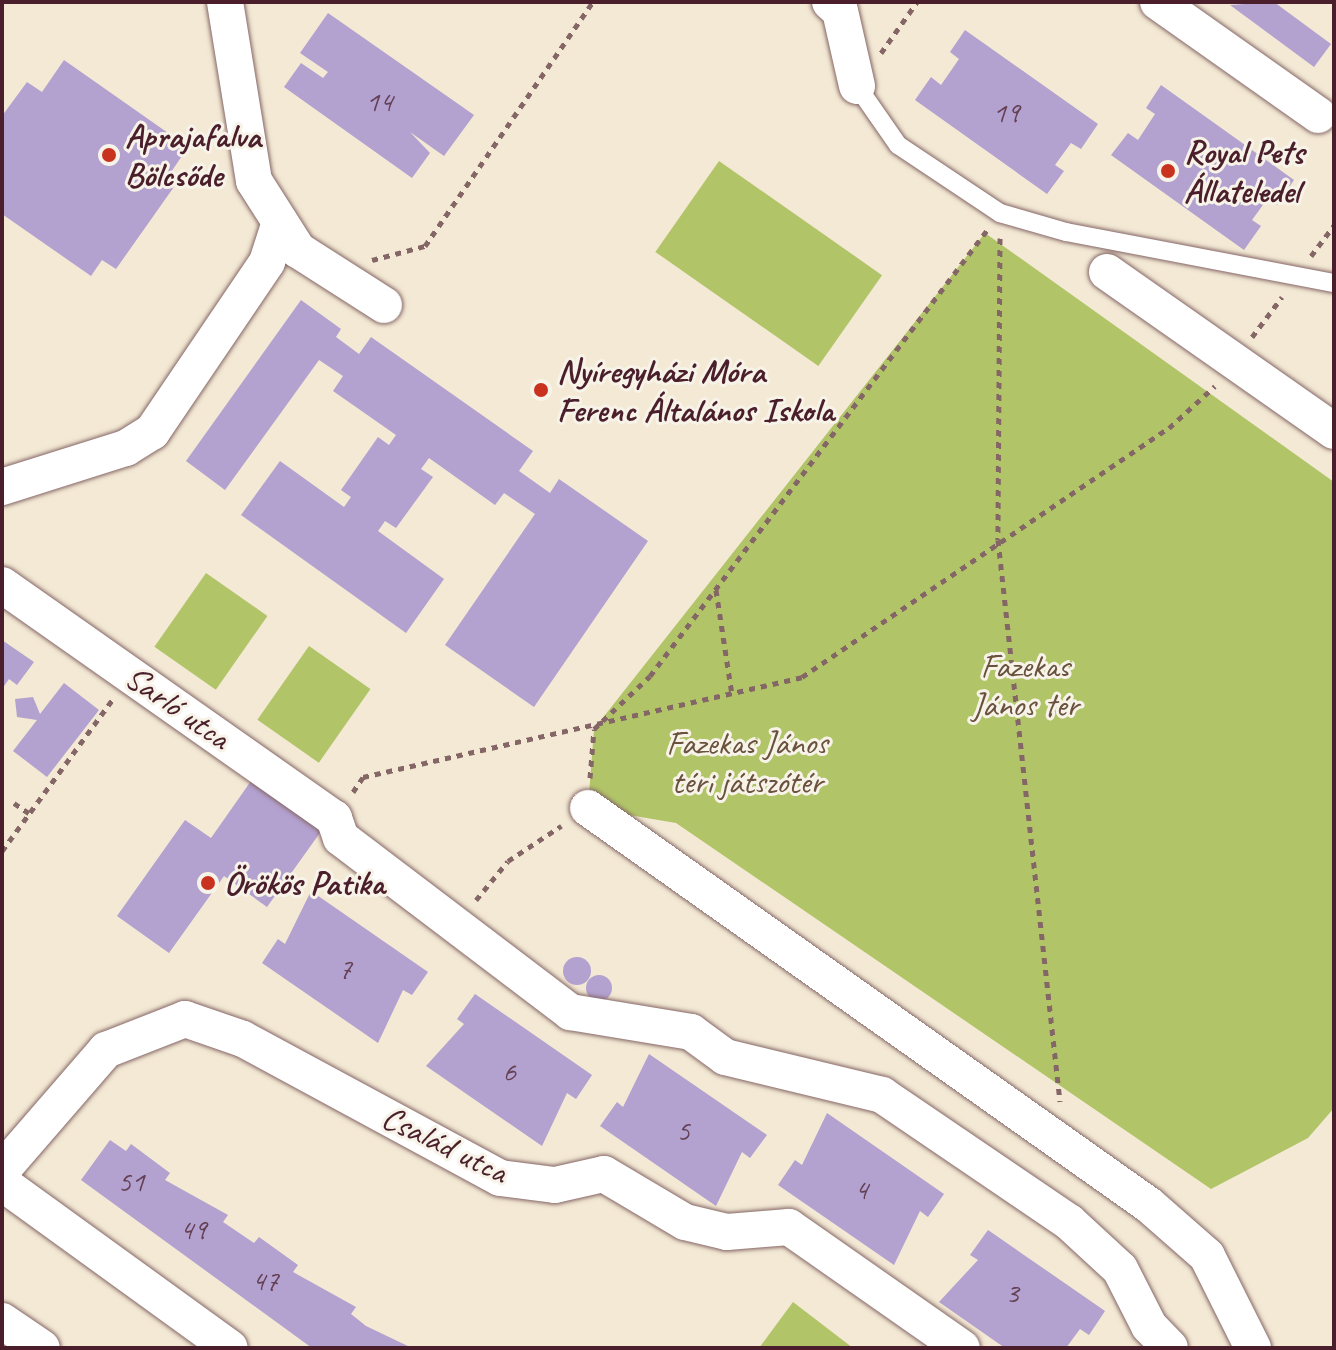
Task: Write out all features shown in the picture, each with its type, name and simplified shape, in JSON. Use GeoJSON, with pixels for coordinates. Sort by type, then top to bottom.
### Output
{"type":"FeatureCollection","features":[{"type":"Feature","properties":{"kind":"street"},"geometry":{"type":"LineString","coordinates":[[225,2],[254,181],[298,250],[384,305]]}},
{"type":"Feature","properties":{"kind":"street"},"geometry":{"type":"LineString","coordinates":[[830,2],[840,11],[857,86]]}},
{"type":"Feature","properties":{"kind":"street"},"geometry":{"type":"LineString","coordinates":[[1158,2],[1318,115]]}},
{"type":"Feature","properties":{"kind":"street"},"geometry":{"type":"LineString","coordinates":[[2,487],[126,448],[152,432],[267,262],[280,222]]}},
{"type":"Feature","properties":{"kind":"street"},"geometry":{"type":"LineString","coordinates":[[1107,272],[1334,431]]}},
{"type":"Feature","properties":{"kind":"street","name":"Sarló utca"},"geometry":{"type":"LineString","coordinates":[[2,585],[338,828],[456,925],[570,1012],[691,1032],[725,1057],[882,1095],[1069,1222],[1120,1269],[1149,1326],[1170,1348]]}},
{"type":"Feature","properties":{"kind":"street"},"geometry":{"type":"LineString","coordinates":[[588,808],[1043,1131],[1207,1256],[1253,1348]]}},
{"type":"Feature","properties":{"kind":"street","name":"Család utca"},"geometry":{"type":"LineString","coordinates":[[2,1170],[106,1050],[185,1019],[243,1039],[500,1178],[555,1185],[604,1174],[685,1222],[727,1232],[789,1227],[962,1348]]}},
{"type":"Feature","properties":{"kind":"street"},"geometry":{"type":"LineString","coordinates":[[2,1183],[230,1348]]}},
{"type":"Feature","properties":{"kind":"street"},"geometry":{"type":"LineString","coordinates":[[2,1321],[42,1348]]}},
{"type":"Feature","properties":{"kind":"lane"},"geometry":{"type":"LineString","coordinates":[[857,86],[898,145],[1000,213],[1334,283]]}},
{"type":"Feature","properties":{"kind":"path"},"geometry":{"type":"LineString","coordinates":[[332,272],[425,246],[593,2]]}},
{"type":"Feature","properties":{"kind":"path"},"geometry":{"type":"LineString","coordinates":[[857,86],[917,2]]}},
{"type":"Feature","properties":{"kind":"path"},"geometry":{"type":"LineString","coordinates":[[1000,213],[998,540],[1065,1095],[1043,1131]]}},
{"type":"Feature","properties":{"kind":"path"},"geometry":{"type":"LineString","coordinates":[[456,925],[508,861],[588,808],[594,729],[650,676],[1000,213]]}},
{"type":"Feature","properties":{"kind":"path"},"geometry":{"type":"LineString","coordinates":[[338,828],[363,777],[594,729],[802,677],[998,540],[1169,428],[1234,361],[1334,225]]}},
{"type":"Feature","properties":{"kind":"path"},"geometry":{"type":"LineString","coordinates":[[716,589],[732,694]]}},
{"type":"Feature","properties":{"kind":"path"},"geometry":{"type":"LineString","coordinates":[[2,851],[98,721]]}},
{"type":"Feature","properties":{"kind":"path"},"geometry":{"type":"LineString","coordinates":[[14,803],[29,813]]}},
{"type":"Feature","properties":{"kind":"green space"},"geometry":{"type":"Polygon","coordinates":[[[719,161],[882,275],[818,366],[655,252],[719,161]]]}},
{"type":"Feature","properties":{"kind":"green space","name":"Fazekas János tér"},"geometry":{"type":"Polygon","coordinates":[[[985,233],[1334,482],[1334,1108],[1308,1138],[1211,1189],[676,823],[588,808],[594,729],[985,233]]]}},
{"type":"Feature","properties":{"kind":"green space"},"geometry":{"type":"Polygon","coordinates":[[[206,573],[267,616],[216,690],[154,647],[206,573]]]}},
{"type":"Feature","properties":{"kind":"green space"},"geometry":{"type":"Polygon","coordinates":[[[309,646],[370,689],[319,763],[257,720],[309,646]]]}},
{"type":"Feature","properties":{"kind":"green space"},"geometry":{"type":"Polygon","coordinates":[[[793,1302],[853,1348],[759,1348],[793,1302]]]}},
{"type":"Feature","properties":{"kind":"building"},"geometry":{"type":"Polygon","coordinates":[[[1274,2],[1331,44],[1314,67],[1230,5],[1274,2]]]}},
{"type":"Feature","properties":{"kind":"building"},"geometry":{"type":"Polygon","coordinates":[[[328,13],[474,115],[444,156],[410,132],[430,153],[412,178],[284,87],[301,63],[323,78],[328,72],[300,53],[328,13]]]}},
{"type":"Feature","properties":{"kind":"building"},"geometry":{"type":"Polygon","coordinates":[[[965,30],[1098,124],[1081,149],[1071,143],[1055,165],[1064,171],[1047,194],[915,100],[931,77],[941,85],[959,59],[950,52],[965,30]]]}},
{"type":"Feature","properties":{"kind":"building"},"geometry":{"type":"Polygon","coordinates":[[[64,60],[188,147],[167,178],[176,184],[116,269],[102,260],[91,276],[2,214],[2,116],[27,82],[42,92],[64,60]]]}},
{"type":"Feature","properties":{"kind":"building"},"geometry":{"type":"Polygon","coordinates":[[[1161,85],[1294,180],[1277,205],[1268,198],[1252,220],[1261,226],[1244,250],[1111,155],[1128,133],[1138,140],[1155,114],[1146,108],[1161,85]]]}},
{"type":"Feature","properties":{"kind":"building"},"geometry":{"type":"Polygon","coordinates":[[[301,300],[341,329],[336,337],[359,354],[371,337],[533,451],[519,471],[550,493],[559,479],[648,541],[534,707],[445,645],[535,514],[504,493],[495,505],[429,458],[421,469],[433,477],[396,528],[385,521],[378,531],[444,579],[406,633],[241,515],[280,461],[344,507],[351,497],[341,490],[378,437],[389,445],[396,435],[333,391],[343,376],[319,360],[225,490],[186,461],[301,300]]]}},
{"type":"Feature","properties":{"kind":"building"},"geometry":{"type":"Polygon","coordinates":[[[2,640],[34,662],[17,685],[9,679],[2,689],[2,640]]]}},
{"type":"Feature","properties":{"kind":"building"},"geometry":{"type":"Polygon","coordinates":[[[64,683],[99,710],[47,777],[13,751],[37,720],[17,717],[15,699],[33,697],[40,714],[64,683]]]}},
{"type":"Feature","properties":{"kind":"building"},"geometry":{"type":"Polygon","coordinates":[[[251,781],[322,830],[267,907],[224,876],[169,953],[117,916],[185,820],[211,838],[251,781]]]}},
{"type":"Feature","properties":{"kind":"building"},"geometry":{"type":"Polygon","coordinates":[[[311,891],[428,972],[412,995],[403,990],[378,1043],[262,963],[278,939],[285,944],[311,891]]]}},
{"type":"Feature","properties":{"kind":"building"},"geometry":{"type":"Polygon","coordinates":[[[577,957],[587,961],[591,971],[587,981],[577,985],[567,981],[563,971],[567,961],[577,957]]]}},
{"type":"Feature","properties":{"kind":"building"},"geometry":{"type":"Polygon","coordinates":[[[599,975],[609,978],[612,988],[609,998],[599,1001],[589,998],[586,988],[589,978],[599,975]]]}},
{"type":"Feature","properties":{"kind":"building"},"geometry":{"type":"Polygon","coordinates":[[[475,994],[592,1075],[576,1099],[567,1093],[542,1146],[426,1066],[464,1024],[457,1019],[475,994]]]}},
{"type":"Feature","properties":{"kind":"building"},"geometry":{"type":"Polygon","coordinates":[[[649,1054],[767,1135],[750,1158],[742,1152],[716,1206],[600,1126],[617,1102],[623,1107],[649,1054]]]}},
{"type":"Feature","properties":{"kind":"building"},"geometry":{"type":"Polygon","coordinates":[[[827,1113],[944,1194],[928,1217],[920,1211],[894,1265],[778,1185],[795,1160],[802,1165],[827,1113]]]}},
{"type":"Feature","properties":{"kind":"building"},"geometry":{"type":"Polygon","coordinates":[[[110,1140],[126,1151],[131,1144],[170,1173],[165,1180],[228,1215],[223,1222],[254,1243],[259,1237],[298,1265],[293,1272],[356,1307],[351,1314],[366,1326],[412,1348],[312,1348],[81,1180],[110,1140]]]}},
{"type":"Feature","properties":{"kind":"building"},"geometry":{"type":"Polygon","coordinates":[[[988,1230],[1105,1311],[1089,1335],[1080,1329],[1066,1348],[1005,1348],[939,1302],[978,1260],[970,1255],[988,1230]]]}},
{"type":"Feature","properties":{"kind":"place","name":"Aprajafalva Bölcsőde"},"geometry":{"type":"Point","coordinates":[109,155]}},
{"type":"Feature","properties":{"kind":"place","name":"Royal Pets Állateledel"},"geometry":{"type":"Point","coordinates":[1168,171]}},
{"type":"Feature","properties":{"kind":"place","name":"Nyíregyházi Móra Ferenc Általános Iskola"},"geometry":{"type":"Point","coordinates":[541,390]}},
{"type":"Feature","properties":{"kind":"place","name":"Örökös Patika"},"geometry":{"type":"Point","coordinates":[208,883]}},
{"type":"Feature","properties":{"kind":"park label","name":"Fazekas János téri játszótér"},"geometry":{"type":"Point","coordinates":[747,762]}}]}
